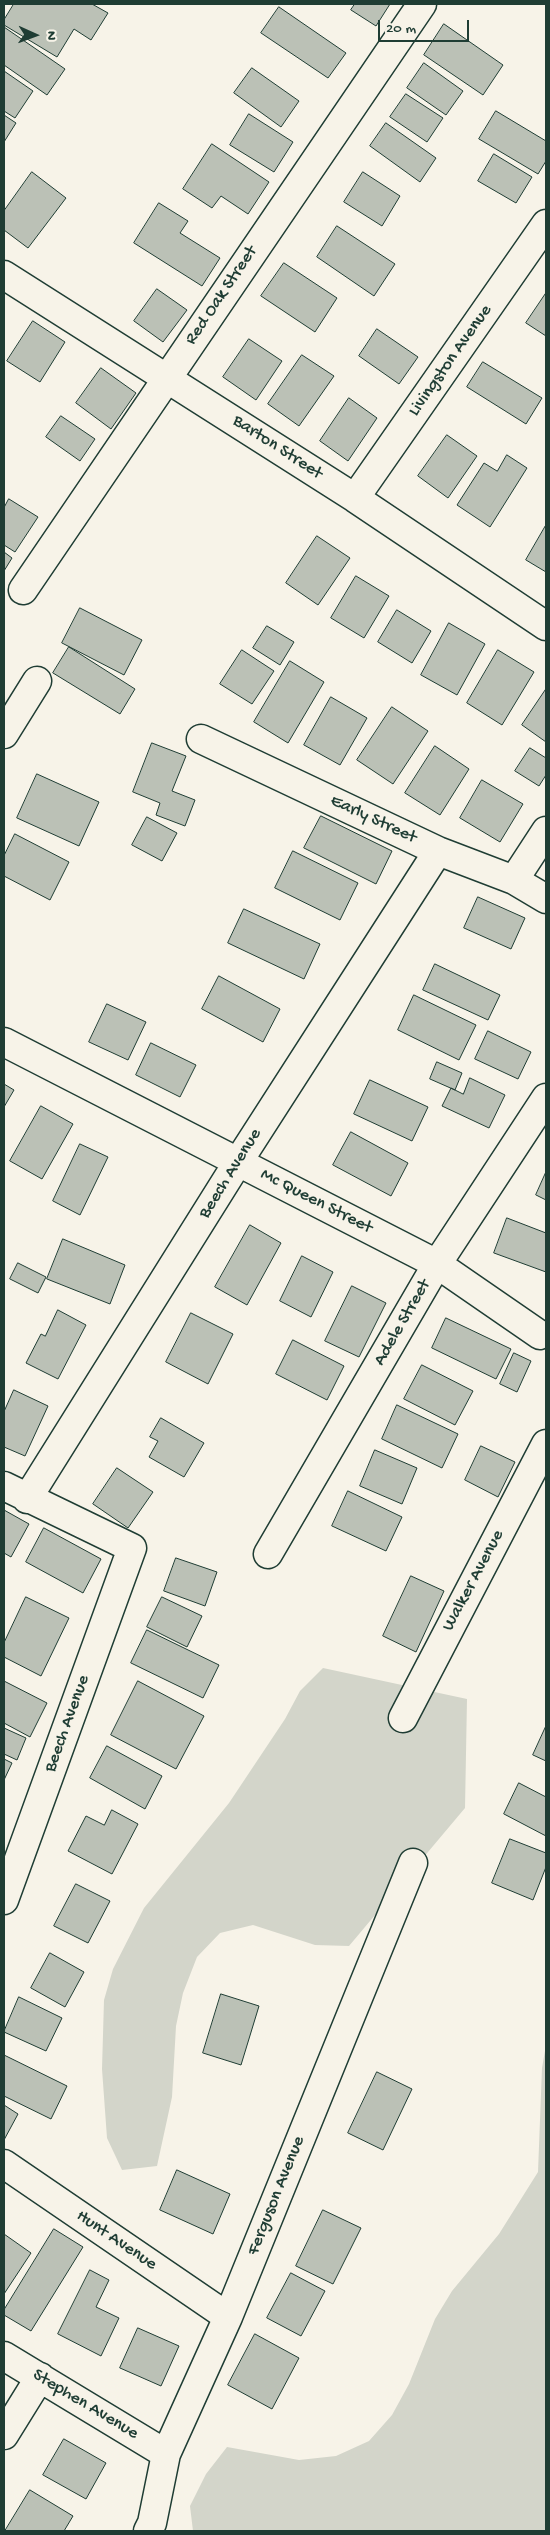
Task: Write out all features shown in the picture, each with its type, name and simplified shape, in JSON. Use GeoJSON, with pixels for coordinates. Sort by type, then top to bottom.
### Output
{"type":"FeatureCollection","features":[{"type":"Feature","properties":{"kind":"street","name":"Red Oak Street"},"geometry":{"type":"LineString","coordinates":[[23,590],[422,4]]}},
{"type":"Feature","properties":{"kind":"street","name":"Livingston Avenue"},"geometry":{"type":"LineString","coordinates":[[355,498],[546,224]]}},
{"type":"Feature","properties":{"kind":"street","name":"Barton Street"},"geometry":{"type":"LineString","coordinates":[[4,275],[29,293],[167,376],[355,498],[546,626]]}},
{"type":"Feature","properties":{"kind":"street"},"geometry":{"type":"LineString","coordinates":[[4,734],[37,681]]}},
{"type":"Feature","properties":{"kind":"street","name":"Early Street"},"geometry":{"type":"LineString","coordinates":[[201,739],[438,851],[514,880],[546,899]]}},
{"type":"Feature","properties":{"kind":"street"},"geometry":{"type":"LineString","coordinates":[[514,880],[546,831]]}},
{"type":"Feature","properties":{"kind":"street","name":"Beech Avenue"},"geometry":{"type":"LineString","coordinates":[[4,1900],[132,1548],[15,1493],[238,1162],[438,851]]}},
{"type":"Feature","properties":{"kind":"street","name":"Mc Queen Street"},"geometry":{"type":"LineString","coordinates":[[4,1042],[437,1264],[540,1335]]}},
{"type":"Feature","properties":{"kind":"street","name":"Adele Street"},"geometry":{"type":"LineString","coordinates":[[268,1554],[437,1264],[546,1098]]}},
{"type":"Feature","properties":{"kind":"street","name":"Walker Avenue"},"geometry":{"type":"LineString","coordinates":[[403,1718],[546,1444]]}},
{"type":"Feature","properties":{"kind":"street","name":"Ferguson Avenue"},"geometry":{"type":"LineString","coordinates":[[148,2531],[152,2523],[166,2454],[228,2318],[413,1863]]}},
{"type":"Feature","properties":{"kind":"street","name":"Hunt Avenue"},"geometry":{"type":"LineString","coordinates":[[4,2164],[228,2318]]}},
{"type":"Feature","properties":{"kind":"street","name":"Stephen Avenue"},"geometry":{"type":"LineString","coordinates":[[4,2356],[166,2454]]}},
{"type":"Feature","properties":{"kind":"street"},"geometry":{"type":"LineString","coordinates":[[4,2435],[40,2378]]}},
{"type":"Feature","properties":{"kind":"shaded area"},"geometry":{"type":"Polygon","coordinates":[[[323,1668],[467,1699],[465,1808],[349,1946],[315,1945],[253,1925],[220,1933],[197,1957],[183,1993],[176,2026],[172,2097],[157,2166],[122,2170],[107,2138],[102,2069],[104,2000],[113,1969],[144,1908],[229,1803],[285,1719],[300,1691],[323,1668]]]}},
{"type":"Feature","properties":{"kind":"shaded area"},"geometry":{"type":"Polygon","coordinates":[[[546,2045],[546,2531],[193,2531],[190,2506],[206,2474],[227,2447],[299,2460],[336,2456],[369,2441],[392,2415],[409,2384],[435,2319],[452,2291],[499,2234],[538,2172],[542,2068],[546,2045]]]}},
{"type":"Feature","properties":{"kind":"building"},"geometry":{"type":"Polygon","coordinates":[[[14,4],[92,4],[108,13],[91,40],[74,29],[57,57],[4,25],[4,20],[14,4]]]}},
{"type":"Feature","properties":{"kind":"building"},"geometry":{"type":"Polygon","coordinates":[[[355,4],[390,4],[376,26],[351,10],[355,4]]]}},
{"type":"Feature","properties":{"kind":"building"},"geometry":{"type":"Polygon","coordinates":[[[279,7],[346,53],[328,78],[261,33],[279,7]]]}},
{"type":"Feature","properties":{"kind":"building"},"geometry":{"type":"Polygon","coordinates":[[[444,24],[503,65],[483,95],[424,55],[444,24]]]}},
{"type":"Feature","properties":{"kind":"building"},"geometry":{"type":"Polygon","coordinates":[[[4,27],[65,69],[47,95],[4,65],[4,27]]]}},
{"type":"Feature","properties":{"kind":"building"},"geometry":{"type":"Polygon","coordinates":[[[424,63],[463,91],[446,115],[407,88],[424,63]]]}},
{"type":"Feature","properties":{"kind":"building"},"geometry":{"type":"Polygon","coordinates":[[[252,68],[299,101],[281,127],[234,93],[252,68]]]}},
{"type":"Feature","properties":{"kind":"building"},"geometry":{"type":"Polygon","coordinates":[[[4,71],[33,91],[15,118],[4,111],[4,71]]]}},
{"type":"Feature","properties":{"kind":"building"},"geometry":{"type":"Polygon","coordinates":[[[406,94],[443,118],[427,142],[390,117],[406,94]]]}},
{"type":"Feature","properties":{"kind":"building"},"geometry":{"type":"Polygon","coordinates":[[[496,111],[546,141],[546,161],[538,174],[479,139],[496,111]]]}},
{"type":"Feature","properties":{"kind":"building"},"geometry":{"type":"Polygon","coordinates":[[[249,114],[293,142],[274,172],[230,145],[249,114]]]}},
{"type":"Feature","properties":{"kind":"building"},"geometry":{"type":"Polygon","coordinates":[[[4,115],[16,123],[4,142],[4,115]]]}},
{"type":"Feature","properties":{"kind":"building"},"geometry":{"type":"Polygon","coordinates":[[[386,123],[436,158],[420,182],[370,146],[386,123]]]}},
{"type":"Feature","properties":{"kind":"building"},"geometry":{"type":"Polygon","coordinates":[[[212,144],[269,182],[248,214],[221,196],[212,208],[183,189],[212,144]]]}},
{"type":"Feature","properties":{"kind":"building"},"geometry":{"type":"Polygon","coordinates":[[[494,154],[532,177],[516,203],[478,181],[494,154]]]}},
{"type":"Feature","properties":{"kind":"building"},"geometry":{"type":"Polygon","coordinates":[[[32,172],[66,198],[28,248],[4,230],[4,211],[32,172]]]}},
{"type":"Feature","properties":{"kind":"building"},"geometry":{"type":"Polygon","coordinates":[[[363,172],[400,196],[382,226],[344,202],[363,172]]]}},
{"type":"Feature","properties":{"kind":"building"},"geometry":{"type":"Polygon","coordinates":[[[159,203],[188,221],[180,233],[220,258],[202,286],[134,243],[159,203]]]}},
{"type":"Feature","properties":{"kind":"building"},"geometry":{"type":"Polygon","coordinates":[[[337,226],[395,264],[374,296],[317,257],[337,226]]]}},
{"type":"Feature","properties":{"kind":"building"},"geometry":{"type":"Polygon","coordinates":[[[284,263],[337,298],[315,332],[261,296],[284,263]]]}},
{"type":"Feature","properties":{"kind":"building"},"geometry":{"type":"Polygon","coordinates":[[[157,289],[187,310],[163,342],[134,321],[157,289]]]}},
{"type":"Feature","properties":{"kind":"building"},"geometry":{"type":"Polygon","coordinates":[[[546,293],[546,336],[526,323],[546,293]]]}},
{"type":"Feature","properties":{"kind":"building"},"geometry":{"type":"Polygon","coordinates":[[[33,321],[65,342],[40,382],[7,361],[33,321]]]}},
{"type":"Feature","properties":{"kind":"building"},"geometry":{"type":"Polygon","coordinates":[[[377,329],[418,357],[399,384],[359,356],[377,329]]]}},
{"type":"Feature","properties":{"kind":"building"},"geometry":{"type":"Polygon","coordinates":[[[249,339],[282,361],[256,400],[223,377],[249,339]]]}},
{"type":"Feature","properties":{"kind":"building"},"geometry":{"type":"Polygon","coordinates":[[[302,355],[334,376],[299,426],[268,404],[302,355]]]}},
{"type":"Feature","properties":{"kind":"building"},"geometry":{"type":"Polygon","coordinates":[[[483,362],[542,398],[526,424],[467,387],[483,362]]]}},
{"type":"Feature","properties":{"kind":"building"},"geometry":{"type":"Polygon","coordinates":[[[101,368],[136,393],[111,429],[76,403],[101,368]]]}},
{"type":"Feature","properties":{"kind":"building"},"geometry":{"type":"Polygon","coordinates":[[[349,398],[377,418],[348,461],[320,441],[349,398]]]}},
{"type":"Feature","properties":{"kind":"building"},"geometry":{"type":"Polygon","coordinates":[[[61,416],[95,439],[80,461],[46,437],[61,416]]]}},
{"type":"Feature","properties":{"kind":"building"},"geometry":{"type":"Polygon","coordinates":[[[447,435],[477,456],[448,498],[418,476],[447,435]]]}},
{"type":"Feature","properties":{"kind":"building"},"geometry":{"type":"Polygon","coordinates":[[[507,455],[527,468],[490,527],[457,505],[484,463],[497,471],[507,455]]]}},
{"type":"Feature","properties":{"kind":"building"},"geometry":{"type":"Polygon","coordinates":[[[9,499],[38,517],[15,552],[4,545],[4,508],[9,499]]]}},
{"type":"Feature","properties":{"kind":"building"},"geometry":{"type":"Polygon","coordinates":[[[546,525],[546,572],[526,560],[546,525]]]}},
{"type":"Feature","properties":{"kind":"building"},"geometry":{"type":"Polygon","coordinates":[[[317,536],[350,558],[318,605],[286,583],[317,536]]]}},
{"type":"Feature","properties":{"kind":"building"},"geometry":{"type":"Polygon","coordinates":[[[4,552],[12,558],[4,571],[4,552]]]}},
{"type":"Feature","properties":{"kind":"building"},"geometry":{"type":"Polygon","coordinates":[[[356,576],[389,596],[364,638],[331,618],[356,576]]]}},
{"type":"Feature","properties":{"kind":"building"},"geometry":{"type":"Polygon","coordinates":[[[80,608],[142,640],[124,675],[62,643],[80,608]]]}},
{"type":"Feature","properties":{"kind":"building"},"geometry":{"type":"Polygon","coordinates":[[[397,610],[431,631],[412,663],[378,642],[397,610]]]}},
{"type":"Feature","properties":{"kind":"building"},"geometry":{"type":"Polygon","coordinates":[[[449,623],[485,644],[457,695],[421,675],[449,623]]]}},
{"type":"Feature","properties":{"kind":"building"},"geometry":{"type":"Polygon","coordinates":[[[267,626],[294,642],[280,665],[253,648],[267,626]]]}},
{"type":"Feature","properties":{"kind":"building"},"geometry":{"type":"Polygon","coordinates":[[[69,647],[135,689],[120,714],[53,673],[69,647]]]}},
{"type":"Feature","properties":{"kind":"building"},"geometry":{"type":"Polygon","coordinates":[[[242,650],[274,671],[252,704],[220,684],[242,650]]]}},
{"type":"Feature","properties":{"kind":"building"},"geometry":{"type":"Polygon","coordinates":[[[498,650],[534,672],[502,725],[467,703],[498,650]]]}},
{"type":"Feature","properties":{"kind":"building"},"geometry":{"type":"Polygon","coordinates":[[[290,661],[324,682],[288,743],[254,722],[290,661]]]}},
{"type":"Feature","properties":{"kind":"building"},"geometry":{"type":"Polygon","coordinates":[[[546,689],[546,742],[522,725],[546,689]]]}},
{"type":"Feature","properties":{"kind":"building"},"geometry":{"type":"Polygon","coordinates":[[[331,697],[367,718],[340,765],[304,745],[331,697]]]}},
{"type":"Feature","properties":{"kind":"building"},"geometry":{"type":"Polygon","coordinates":[[[392,707],[428,731],[393,784],[357,760],[392,707]]]}},
{"type":"Feature","properties":{"kind":"building"},"geometry":{"type":"Polygon","coordinates":[[[152,743],[186,756],[172,791],[195,800],[185,826],[156,815],[160,803],[133,792],[152,743]]]}},
{"type":"Feature","properties":{"kind":"building"},"geometry":{"type":"Polygon","coordinates":[[[435,746],[469,769],[440,815],[405,793],[435,746]]]}},
{"type":"Feature","properties":{"kind":"building"},"geometry":{"type":"Polygon","coordinates":[[[530,748],[546,758],[546,775],[539,786],[515,771],[530,748]]]}},
{"type":"Feature","properties":{"kind":"building"},"geometry":{"type":"Polygon","coordinates":[[[37,774],[99,802],[79,846],[17,818],[37,774]]]}},
{"type":"Feature","properties":{"kind":"building"},"geometry":{"type":"Polygon","coordinates":[[[482,780],[523,804],[500,842],[460,818],[482,780]]]}},
{"type":"Feature","properties":{"kind":"building"},"geometry":{"type":"Polygon","coordinates":[[[321,816],[392,851],[376,884],[304,848],[321,816]]]}},
{"type":"Feature","properties":{"kind":"building"},"geometry":{"type":"Polygon","coordinates":[[[147,817],[177,833],[162,861],[132,845],[147,817]]]}},
{"type":"Feature","properties":{"kind":"building"},"geometry":{"type":"Polygon","coordinates":[[[15,834],[69,862],[50,900],[4,876],[4,856],[15,834]]]}},
{"type":"Feature","properties":{"kind":"building"},"geometry":{"type":"Polygon","coordinates":[[[293,851],[358,883],[340,920],[275,888],[293,851]]]}},
{"type":"Feature","properties":{"kind":"building"},"geometry":{"type":"Polygon","coordinates":[[[478,897],[525,918],[511,949],[464,928],[478,897]]]}},
{"type":"Feature","properties":{"kind":"building"},"geometry":{"type":"Polygon","coordinates":[[[244,909],[320,944],[304,979],[228,943],[244,909]]]}},
{"type":"Feature","properties":{"kind":"building"},"geometry":{"type":"Polygon","coordinates":[[[435,964],[500,995],[488,1020],[423,990],[435,964]]]}},
{"type":"Feature","properties":{"kind":"building"},"geometry":{"type":"Polygon","coordinates":[[[219,976],[280,1009],[263,1042],[202,1009],[219,976]]]}},
{"type":"Feature","properties":{"kind":"building"},"geometry":{"type":"Polygon","coordinates":[[[414,995],[476,1025],[459,1060],[398,1030],[414,995]]]}},
{"type":"Feature","properties":{"kind":"building"},"geometry":{"type":"Polygon","coordinates":[[[107,1004],[146,1022],[128,1060],[89,1042],[107,1004]]]}},
{"type":"Feature","properties":{"kind":"building"},"geometry":{"type":"Polygon","coordinates":[[[488,1031],[531,1052],[518,1079],[475,1059],[488,1031]]]}},
{"type":"Feature","properties":{"kind":"building"},"geometry":{"type":"Polygon","coordinates":[[[151,1043],[196,1065],[180,1097],[136,1075],[151,1043]]]}},
{"type":"Feature","properties":{"kind":"building"},"geometry":{"type":"Polygon","coordinates":[[[437,1062],[462,1073],[455,1090],[430,1079],[437,1062]]]}},
{"type":"Feature","properties":{"kind":"building"},"geometry":{"type":"Polygon","coordinates":[[[470,1078],[505,1095],[489,1128],[442,1106],[451,1088],[463,1094],[470,1078]]]}},
{"type":"Feature","properties":{"kind":"building"},"geometry":{"type":"Polygon","coordinates":[[[370,1080],[428,1107],[412,1141],[354,1114],[370,1080]]]}},
{"type":"Feature","properties":{"kind":"building"},"geometry":{"type":"Polygon","coordinates":[[[4,1084],[14,1090],[4,1107],[4,1084]]]}},
{"type":"Feature","properties":{"kind":"building"},"geometry":{"type":"Polygon","coordinates":[[[41,1106],[73,1124],[42,1179],[10,1161],[41,1106]]]}},
{"type":"Feature","properties":{"kind":"building"},"geometry":{"type":"Polygon","coordinates":[[[351,1132],[408,1163],[391,1196],[333,1165],[351,1132]]]}},
{"type":"Feature","properties":{"kind":"building"},"geometry":{"type":"Polygon","coordinates":[[[80,1144],[108,1157],[80,1215],[53,1201],[80,1144]]]}},
{"type":"Feature","properties":{"kind":"building"},"geometry":{"type":"Polygon","coordinates":[[[546,1172],[546,1200],[536,1195],[546,1172]]]}},
{"type":"Feature","properties":{"kind":"building"},"geometry":{"type":"Polygon","coordinates":[[[507,1218],[546,1233],[546,1272],[494,1253],[507,1218]]]}},
{"type":"Feature","properties":{"kind":"building"},"geometry":{"type":"Polygon","coordinates":[[[250,1225],[281,1243],[247,1305],[215,1287],[250,1225]]]}},
{"type":"Feature","properties":{"kind":"building"},"geometry":{"type":"Polygon","coordinates":[[[63,1239],[125,1265],[110,1304],[47,1279],[63,1239]]]}},
{"type":"Feature","properties":{"kind":"building"},"geometry":{"type":"Polygon","coordinates":[[[302,1256],[333,1272],[311,1317],[280,1301],[302,1256]]]}},
{"type":"Feature","properties":{"kind":"building"},"geometry":{"type":"Polygon","coordinates":[[[18,1263],[46,1277],[38,1293],[10,1279],[18,1263]]]}},
{"type":"Feature","properties":{"kind":"building"},"geometry":{"type":"Polygon","coordinates":[[[352,1286],[386,1303],[359,1357],[325,1341],[352,1286]]]}},
{"type":"Feature","properties":{"kind":"building"},"geometry":{"type":"Polygon","coordinates":[[[58,1310],[86,1325],[58,1379],[26,1363],[41,1334],[45,1336],[58,1310]]]}},
{"type":"Feature","properties":{"kind":"building"},"geometry":{"type":"Polygon","coordinates":[[[191,1313],[233,1334],[208,1384],[166,1362],[191,1313]]]}},
{"type":"Feature","properties":{"kind":"building"},"geometry":{"type":"Polygon","coordinates":[[[446,1318],[511,1349],[496,1379],[432,1348],[446,1318]]]}},
{"type":"Feature","properties":{"kind":"building"},"geometry":{"type":"Polygon","coordinates":[[[293,1340],[344,1366],[327,1400],[276,1374],[293,1340]]]}},
{"type":"Feature","properties":{"kind":"building"},"geometry":{"type":"Polygon","coordinates":[[[514,1353],[531,1361],[517,1392],[500,1384],[514,1353]]]}},
{"type":"Feature","properties":{"kind":"building"},"geometry":{"type":"Polygon","coordinates":[[[422,1365],[473,1391],[455,1425],[404,1399],[422,1365]]]}},
{"type":"Feature","properties":{"kind":"building"},"geometry":{"type":"Polygon","coordinates":[[[14,1390],[48,1406],[25,1456],[4,1447],[4,1412],[14,1390]]]}},
{"type":"Feature","properties":{"kind":"building"},"geometry":{"type":"Polygon","coordinates":[[[397,1405],[458,1434],[442,1468],[382,1439],[397,1405]]]}},
{"type":"Feature","properties":{"kind":"building"},"geometry":{"type":"Polygon","coordinates":[[[161,1418],[204,1443],[184,1477],[149,1457],[158,1441],[150,1437],[161,1418]]]}},
{"type":"Feature","properties":{"kind":"building"},"geometry":{"type":"Polygon","coordinates":[[[481,1446],[515,1462],[498,1497],[465,1480],[481,1446]]]}},
{"type":"Feature","properties":{"kind":"building"},"geometry":{"type":"Polygon","coordinates":[[[375,1450],[417,1468],[402,1504],[360,1486],[375,1450]]]}},
{"type":"Feature","properties":{"kind":"building"},"geometry":{"type":"Polygon","coordinates":[[[117,1468],[153,1492],[128,1528],[93,1504],[117,1468]]]}},
{"type":"Feature","properties":{"kind":"building"},"geometry":{"type":"Polygon","coordinates":[[[348,1491],[402,1517],[386,1551],[332,1526],[348,1491]]]}},
{"type":"Feature","properties":{"kind":"building"},"geometry":{"type":"Polygon","coordinates":[[[4,1510],[29,1524],[11,1557],[4,1553],[4,1510]]]}},
{"type":"Feature","properties":{"kind":"building"},"geometry":{"type":"Polygon","coordinates":[[[44,1528],[101,1559],[83,1593],[26,1562],[44,1528]]]}},
{"type":"Feature","properties":{"kind":"building"},"geometry":{"type":"Polygon","coordinates":[[[176,1558],[217,1572],[205,1606],[164,1591],[176,1558]]]}},
{"type":"Feature","properties":{"kind":"building"},"geometry":{"type":"Polygon","coordinates":[[[411,1576],[444,1591],[416,1652],[383,1636],[411,1576]]]}},
{"type":"Feature","properties":{"kind":"building"},"geometry":{"type":"Polygon","coordinates":[[[26,1597],[69,1618],[41,1676],[4,1657],[4,1643],[26,1597]]]}},
{"type":"Feature","properties":{"kind":"building"},"geometry":{"type":"Polygon","coordinates":[[[162,1597],[202,1616],[187,1647],[147,1627],[162,1597]]]}},
{"type":"Feature","properties":{"kind":"building"},"geometry":{"type":"Polygon","coordinates":[[[147,1630],[219,1665],[203,1698],[131,1663],[147,1630]]]}},
{"type":"Feature","properties":{"kind":"building"},"geometry":{"type":"Polygon","coordinates":[[[4,1681],[47,1703],[30,1737],[4,1723],[4,1681]]]}},
{"type":"Feature","properties":{"kind":"building"},"geometry":{"type":"Polygon","coordinates":[[[138,1681],[204,1716],[176,1769],[111,1735],[138,1681]]]}},
{"type":"Feature","properties":{"kind":"building"},"geometry":{"type":"Polygon","coordinates":[[[546,1726],[546,1761],[533,1755],[546,1726]]]}},
{"type":"Feature","properties":{"kind":"building"},"geometry":{"type":"Polygon","coordinates":[[[4,1728],[26,1738],[17,1760],[4,1754],[4,1728]]]}},
{"type":"Feature","properties":{"kind":"building"},"geometry":{"type":"Polygon","coordinates":[[[107,1746],[162,1776],[145,1809],[90,1778],[107,1746]]]}},
{"type":"Feature","properties":{"kind":"building"},"geometry":{"type":"Polygon","coordinates":[[[4,1759],[12,1763],[4,1780],[4,1759]]]}},
{"type":"Feature","properties":{"kind":"building"},"geometry":{"type":"Polygon","coordinates":[[[519,1783],[546,1797],[546,1836],[504,1814],[519,1783]]]}},
{"type":"Feature","properties":{"kind":"building"},"geometry":{"type":"Polygon","coordinates":[[[112,1810],[138,1824],[112,1874],[68,1851],[86,1816],[104,1825],[112,1810]]]}},
{"type":"Feature","properties":{"kind":"building"},"geometry":{"type":"Polygon","coordinates":[[[510,1839],[546,1853],[546,1867],[533,1900],[492,1883],[510,1839]]]}},
{"type":"Feature","properties":{"kind":"building"},"geometry":{"type":"Polygon","coordinates":[[[76,1884],[110,1901],[88,1943],[54,1926],[76,1884]]]}},
{"type":"Feature","properties":{"kind":"building"},"geometry":{"type":"Polygon","coordinates":[[[50,1953],[84,1972],[65,2007],[31,1988],[50,1953]]]}},
{"type":"Feature","properties":{"kind":"building"},"geometry":{"type":"Polygon","coordinates":[[[221,1994],[259,2006],[241,2065],[203,2053],[221,1994]]]}},
{"type":"Feature","properties":{"kind":"building"},"geometry":{"type":"Polygon","coordinates":[[[19,1997],[62,2018],[46,2051],[4,2032],[19,1997]]]}},
{"type":"Feature","properties":{"kind":"building"},"geometry":{"type":"Polygon","coordinates":[[[4,2055],[67,2086],[51,2119],[4,2096],[4,2055]]]}},
{"type":"Feature","properties":{"kind":"building"},"geometry":{"type":"Polygon","coordinates":[[[377,2072],[412,2089],[383,2150],[348,2133],[377,2072]]]}},
{"type":"Feature","properties":{"kind":"building"},"geometry":{"type":"Polygon","coordinates":[[[4,2105],[18,2114],[4,2140],[4,2105]]]}},
{"type":"Feature","properties":{"kind":"building"},"geometry":{"type":"Polygon","coordinates":[[[177,2170],[230,2194],[213,2234],[160,2210],[177,2170]]]}},
{"type":"Feature","properties":{"kind":"building"},"geometry":{"type":"Polygon","coordinates":[[[323,2210],[361,2228],[333,2284],[296,2266],[323,2210]]]}},
{"type":"Feature","properties":{"kind":"building"},"geometry":{"type":"Polygon","coordinates":[[[54,2229],[83,2247],[31,2331],[4,2315],[4,2310],[54,2229]]]}},
{"type":"Feature","properties":{"kind":"building"},"geometry":{"type":"Polygon","coordinates":[[[4,2234],[31,2253],[4,2294],[4,2234]]]}},
{"type":"Feature","properties":{"kind":"building"},"geometry":{"type":"Polygon","coordinates":[[[90,2270],[109,2280],[96,2307],[119,2318],[101,2356],[58,2334],[90,2270]]]}},
{"type":"Feature","properties":{"kind":"building"},"geometry":{"type":"Polygon","coordinates":[[[291,2273],[325,2291],[301,2336],[267,2318],[291,2273]]]}},
{"type":"Feature","properties":{"kind":"building"},"geometry":{"type":"Polygon","coordinates":[[[138,2328],[179,2346],[161,2386],[120,2368],[138,2328]]]}},
{"type":"Feature","properties":{"kind":"building"},"geometry":{"type":"Polygon","coordinates":[[[255,2334],[299,2358],[272,2409],[228,2385],[255,2334]]]}},
{"type":"Feature","properties":{"kind":"building"},"geometry":{"type":"Polygon","coordinates":[[[64,2439],[106,2463],[86,2499],[43,2475],[64,2439]]]}},
{"type":"Feature","properties":{"kind":"building"},"geometry":{"type":"Polygon","coordinates":[[[30,2490],[73,2516],[64,2531],[5,2531],[30,2490]]]}}]}
